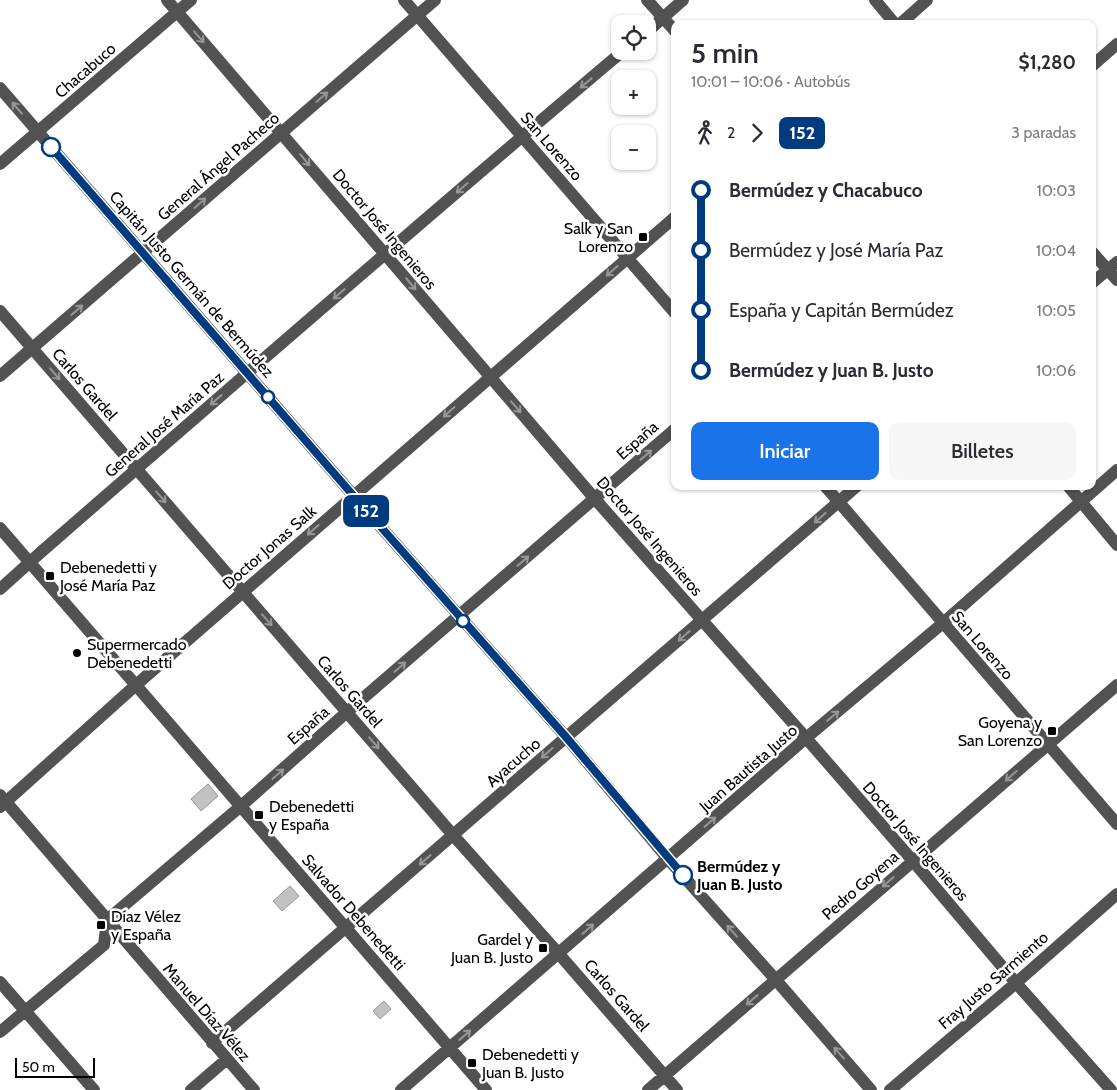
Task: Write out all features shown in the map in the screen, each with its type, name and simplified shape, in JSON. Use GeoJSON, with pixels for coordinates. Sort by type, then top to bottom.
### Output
{"type":"FeatureCollection","features":[{"type":"Feature","properties":{"kind":"street","name":"Doctor José Ingenieros"},"geometry":{"type":"LineString","coordinates":[[167,0],[595,499],[806,738],[1110,1090]]}},
{"type":"Feature","properties":{"kind":"street","name":"Chacabuco"},"geometry":{"type":"LineString","coordinates":[[0,164],[191,0]]}},
{"type":"Feature","properties":{"kind":"street","name":"San Lorenzo"},"geometry":{"type":"LineString","coordinates":[[404,0],[671,308]]}},
{"type":"Feature","properties":{"kind":"street","name":"General Ángel Pacheco"},"geometry":{"type":"LineString","coordinates":[[0,376],[435,0]]}},
{"type":"Feature","properties":{"kind":"street"},"geometry":{"type":"LineString","coordinates":[[647,0],[671,27]]}},
{"type":"Feature","properties":{"kind":"street"},"geometry":{"type":"LineString","coordinates":[[656,24],[683,0]]}},
{"type":"Feature","properties":{"kind":"street"},"geometry":{"type":"LineString","coordinates":[[875,0],[892,20]]}},
{"type":"Feature","properties":{"kind":"street"},"geometry":{"type":"LineString","coordinates":[[904,20],[927,0]]}},
{"type":"Feature","properties":{"kind":"street"},"geometry":{"type":"LineString","coordinates":[[1096,62],[1117,44]]}},
{"type":"Feature","properties":{"kind":"street","name":"General José María Paz"},"geometry":{"type":"LineString","coordinates":[[0,589],[247,373],[612,60]]}},
{"type":"Feature","properties":{"kind":"street","name":"Capitán Justo Germán de Bermúdez"},"geometry":{"type":"LineString","coordinates":[[0,88],[352,495],[566,737],[668,859],[871,1090]]}},
{"type":"Feature","properties":{"kind":"street","name":"Doctor Jonas Salk"},"geometry":{"type":"LineString","coordinates":[[2,801],[352,495],[671,220]]}},
{"type":"Feature","properties":{"kind":"street"},"geometry":{"type":"LineString","coordinates":[[1096,255],[1112,266],[1117,280]]}},
{"type":"Feature","properties":{"kind":"street"},"geometry":{"type":"LineString","coordinates":[[1096,280],[1112,266]]}},
{"type":"Feature","properties":{"kind":"street","name":"Carlos Gardel"},"geometry":{"type":"LineString","coordinates":[[0,311],[453,835],[677,1090]]}},
{"type":"Feature","properties":{"kind":"street","name":"España"},"geometry":{"type":"LineString","coordinates":[[107,920],[671,432]]}},
{"type":"Feature","properties":{"kind":"street","name":"Juan Bautista Justo"},"geometry":{"type":"LineString","coordinates":[[1096,488],[1117,470]]}},
{"type":"Feature","properties":{"kind":"street","name":"San Lorenzo"},"geometry":{"type":"LineString","coordinates":[[828,490],[1117,824]]}},
{"type":"Feature","properties":{"kind":"street","name":"Ayacucho"},"geometry":{"type":"LineString","coordinates":[[212,1042],[852,490]]}},
{"type":"Feature","properties":{"kind":"street"},"geometry":{"type":"LineString","coordinates":[[1071,490],[1117,545]]}},
{"type":"Feature","properties":{"kind":"street","name":"Juan Bautista Justo"},"geometry":{"type":"LineString","coordinates":[[402,1090],[1094,490]]}},
{"type":"Feature","properties":{"kind":"street","name":"Salvador Debenedetti"},"geometry":{"type":"LineString","coordinates":[[0,528],[486,1090]]}},
{"type":"Feature","properties":{"kind":"street","name":"Pedro Goyena"},"geometry":{"type":"LineString","coordinates":[[648,1090],[1117,684]]}},
{"type":"Feature","properties":{"kind":"street","name":"Manuel Díaz Vélez"},"geometry":{"type":"LineString","coordinates":[[2,801],[254,1090]]}},
{"type":"Feature","properties":{"kind":"street","name":"Fray Justo Sarmiento"},"geometry":{"type":"LineString","coordinates":[[890,1090],[1117,894]]}},
{"type":"Feature","properties":{"kind":"street"},"geometry":{"type":"LineString","coordinates":[[0,1032],[104,945],[107,920]]}},
{"type":"Feature","properties":{"kind":"street"},"geometry":{"type":"LineString","coordinates":[[0,982],[94,1090]]}},
{"type":"Feature","properties":{"kind":"street"},"geometry":{"type":"LineString","coordinates":[[191,1090],[227,1059]]}},
{"type":"Feature","properties":{"kind":"building"},"geometry":{"type":"Polygon","coordinates":[[[208,784],[218,796],[201,811],[191,799],[208,784]]]}},
{"type":"Feature","properties":{"kind":"building"},"geometry":{"type":"Polygon","coordinates":[[[290,886],[299,896],[282,911],[273,901],[290,886]]]}},
{"type":"Feature","properties":{"kind":"building"},"geometry":{"type":"Polygon","coordinates":[[[384,1001],[391,1009],[380,1019],[373,1011],[384,1001]]]}},
{"type":"Feature","properties":{"kind":"bus line","name":"152"},"geometry":{"type":"LineString","coordinates":[[51,147],[566,737],[683,875]]}},
{"type":"Feature","properties":{"kind":"place","name":"Salk y San Lorenzo"},"geometry":{"type":"Point","coordinates":[643,237]}},
{"type":"Feature","properties":{"kind":"place","name":"Debenedetti y José María Paz"},"geometry":{"type":"Point","coordinates":[50,576]}},
{"type":"Feature","properties":{"kind":"place","name":"Supermercado Debenedetti"},"geometry":{"type":"Point","coordinates":[77,653]}},
{"type":"Feature","properties":{"kind":"place","name":"Goyena y San Lorenzo"},"geometry":{"type":"Point","coordinates":[1052,731]}},
{"type":"Feature","properties":{"kind":"place","name":"Debenedetti y España"},"geometry":{"type":"Point","coordinates":[259,815]}},
{"type":"Feature","properties":{"kind":"place","name":"Bermúdez y Juan B. Justo"},"geometry":{"type":"Point","coordinates":[683,875]}},
{"type":"Feature","properties":{"kind":"place","name":"Díaz Vélez y España"},"geometry":{"type":"Point","coordinates":[101,925]}},
{"type":"Feature","properties":{"kind":"place","name":"Gardel y Juan B. Justo"},"geometry":{"type":"Point","coordinates":[543,948]}},
{"type":"Feature","properties":{"kind":"place","name":"Debenedetti y Juan B. Justo"},"geometry":{"type":"Point","coordinates":[472,1063]}}]}
